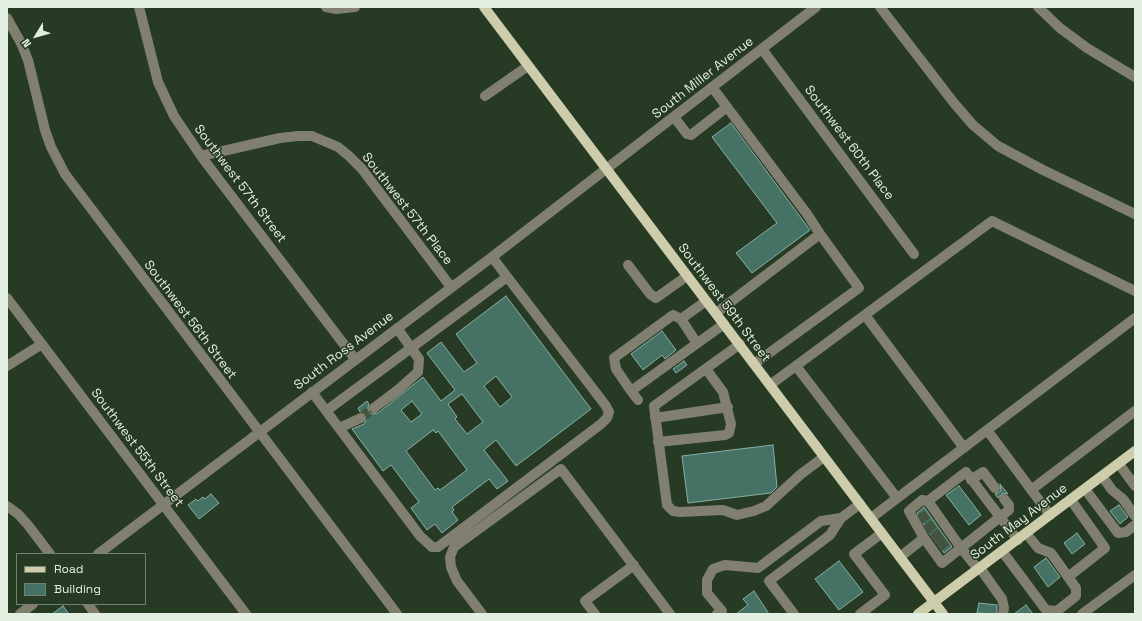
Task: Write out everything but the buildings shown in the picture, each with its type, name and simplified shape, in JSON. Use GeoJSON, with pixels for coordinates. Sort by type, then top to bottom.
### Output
{"type":"FeatureCollection","features":[{"type":"Feature","properties":{"kind":"main road","name":"Southwest 59th Street"},"geometry":{"type":"LineString","coordinates":[[484,7],[943,614]]}},
{"type":"Feature","properties":{"kind":"main road","name":"South May Avenue"},"geometry":{"type":"LineString","coordinates":[[918,614],[1135,451]]}},
{"type":"Feature","properties":{"kind":"street","name":"Southwest 57th Street"},"geometry":{"type":"LineString","coordinates":[[139,7],[154,67],[164,97],[174,116],[201,156],[355,359]]}},
{"type":"Feature","properties":{"kind":"street"},"geometry":{"type":"LineString","coordinates":[[326,7],[336,9],[355,7]]}},
{"type":"Feature","properties":{"kind":"street","name":"South Miller Avenue"},"geometry":{"type":"LineString","coordinates":[[606,169],[816,7]]}},
{"type":"Feature","properties":{"kind":"street"},"geometry":{"type":"LineString","coordinates":[[880,7],[954,103],[973,125],[998,146],[1042,170],[1135,214]]}},
{"type":"Feature","properties":{"kind":"street"},"geometry":{"type":"LineString","coordinates":[[1038,7],[1060,28],[1087,48],[1135,77]]}},
{"type":"Feature","properties":{"kind":"street","name":"Southwest 56th Street"},"geometry":{"type":"LineString","coordinates":[[7,18],[21,43],[28,60],[45,130],[65,174],[397,614]]}},
{"type":"Feature","properties":{"kind":"street","name":"Southwest 60th Place"},"geometry":{"type":"LineString","coordinates":[[762,49],[914,254]]}},
{"type":"Feature","properties":{"kind":"street"},"geometry":{"type":"LineString","coordinates":[[485,96],[528,66]]}},
{"type":"Feature","properties":{"kind":"street"},"geometry":{"type":"LineString","coordinates":[[712,87],[807,214],[859,288],[754,364]]}},
{"type":"Feature","properties":{"kind":"street"},"geometry":{"type":"LineString","coordinates":[[674,117],[687,134],[691,135],[727,107]]}},
{"type":"Feature","properties":{"kind":"street","name":"Southwest 57th Place"},"geometry":{"type":"LineString","coordinates":[[201,156],[280,138],[298,136],[312,136],[338,147],[362,169],[451,287]]}},
{"type":"Feature","properties":{"kind":"street","name":"South Ross Avenue"},"geometry":{"type":"LineString","coordinates":[[99,553],[492,257],[606,169]]}},
{"type":"Feature","properties":{"kind":"street"},"geometry":{"type":"LineString","coordinates":[[770,385],[992,221],[1135,291]]}},
{"type":"Feature","properties":{"kind":"street"},"geometry":{"type":"LineString","coordinates":[[716,313],[820,234]]}},
{"type":"Feature","properties":{"kind":"street"},"geometry":{"type":"LineString","coordinates":[[312,392],[420,536],[432,547],[438,547],[601,424],[607,418],[609,412],[606,406],[492,257]]}},
{"type":"Feature","properties":{"kind":"street"},"geometry":{"type":"LineString","coordinates":[[628,265],[650,294],[656,298],[687,276]]}},
{"type":"Feature","properties":{"kind":"street"},"geometry":{"type":"LineString","coordinates":[[326,411],[412,349],[507,277]]}},
{"type":"Feature","properties":{"kind":"street","name":"Southwest 55th Street"},"geometry":{"type":"LineString","coordinates":[[7,298],[246,614]]}},
{"type":"Feature","properties":{"kind":"street"},"geometry":{"type":"LineString","coordinates":[[681,319],[706,301]]}},
{"type":"Feature","properties":{"kind":"street"},"geometry":{"type":"LineString","coordinates":[[638,400],[616,369],[614,358],[673,315],[681,319],[696,342]]}},
{"type":"Feature","properties":{"kind":"street"},"geometry":{"type":"LineString","coordinates":[[865,315],[964,448]]}},
{"type":"Feature","properties":{"kind":"street"},"geometry":{"type":"LineString","coordinates":[[871,518],[1135,318]]}},
{"type":"Feature","properties":{"kind":"street"},"geometry":{"type":"LineString","coordinates":[[631,391],[696,342],[724,324]]}},
{"type":"Feature","properties":{"kind":"street"},"geometry":{"type":"LineString","coordinates":[[374,408],[418,372],[419,359],[397,328]]}},
{"type":"Feature","properties":{"kind":"street"},"geometry":{"type":"LineString","coordinates":[[7,366],[42,344]]}},
{"type":"Feature","properties":{"kind":"street"},"geometry":{"type":"LineString","coordinates":[[740,344],[654,406],[667,505],[673,511],[680,512],[723,510],[737,515],[754,511],[766,506],[801,474],[824,457]]}},
{"type":"Feature","properties":{"kind":"street"},"geometry":{"type":"LineString","coordinates":[[796,366],[897,498]]}},
{"type":"Feature","properties":{"kind":"street"},"geometry":{"type":"LineString","coordinates":[[658,442],[725,435],[731,429],[728,407],[723,392],[706,369]]}},
{"type":"Feature","properties":{"kind":"street"},"geometry":{"type":"LineString","coordinates":[[655,418],[728,407]]}},
{"type":"Feature","properties":{"kind":"street"},"geometry":{"type":"LineString","coordinates":[[1032,490],[1135,411]]}},
{"type":"Feature","properties":{"kind":"street"},"geometry":{"type":"LineString","coordinates":[[339,428],[361,418]]}},
{"type":"Feature","properties":{"kind":"street"},"geometry":{"type":"LineString","coordinates":[[987,430],[1050,515]]}},
{"type":"Feature","properties":{"kind":"street"},"geometry":{"type":"LineString","coordinates":[[1118,464],[1135,486]]}},
{"type":"Feature","properties":{"kind":"street"},"geometry":{"type":"LineString","coordinates":[[482,614],[457,581],[451,567],[450,557],[454,547],[561,469],[670,614]]}},
{"type":"Feature","properties":{"kind":"street"},"geometry":{"type":"LineString","coordinates":[[1002,551],[1046,610],[1056,611],[1076,596],[1076,588],[1051,553],[1038,548],[1022,537],[1000,517],[966,472],[928,501],[922,500],[909,511],[929,540],[942,563],[1000,517],[1009,510],[1009,505],[1004,500]]}},
{"type":"Feature","properties":{"kind":"street"},"geometry":{"type":"LineString","coordinates":[[971,480],[983,472],[995,488]]}},
{"type":"Feature","properties":{"kind":"street"},"geometry":{"type":"LineString","coordinates":[[1102,476],[1112,490],[1123,499],[1135,516]]}},
{"type":"Feature","properties":{"kind":"street"},"geometry":{"type":"LineString","coordinates":[[1085,489],[1118,533],[1126,532],[1135,525]]}},
{"type":"Feature","properties":{"kind":"street"},"geometry":{"type":"LineString","coordinates":[[1068,577],[1105,548],[1071,500]]}},
{"type":"Feature","properties":{"kind":"street"},"geometry":{"type":"LineString","coordinates":[[928,501],[931,511],[951,539],[961,548],[1002,598],[1004,608],[1003,614]]}},
{"type":"Feature","properties":{"kind":"street"},"geometry":{"type":"LineString","coordinates":[[769,580],[830,535],[841,518],[860,504]]}},
{"type":"Feature","properties":{"kind":"street"},"geometry":{"type":"LineString","coordinates":[[7,506],[23,519],[49,553]]}},
{"type":"Feature","properties":{"kind":"street"},"geometry":{"type":"LineString","coordinates":[[721,613],[707,593],[707,580],[713,569],[725,565],[758,568],[821,521],[841,518]]}},
{"type":"Feature","properties":{"kind":"street"},"geometry":{"type":"LineString","coordinates":[[860,614],[885,595],[854,554],[882,533]]}},
{"type":"Feature","properties":{"kind":"street"},"geometry":{"type":"LineString","coordinates":[[900,557],[929,540]]}},
{"type":"Feature","properties":{"kind":"street"},"geometry":{"type":"LineString","coordinates":[[595,614],[585,601],[634,565]]}},
{"type":"Feature","properties":{"kind":"street"},"geometry":{"type":"LineString","coordinates":[[758,568],[769,580],[794,614]]}},
{"type":"Feature","properties":{"kind":"street"},"geometry":{"type":"LineString","coordinates":[[1082,614],[1135,575]]}},
{"type":"Feature","properties":{"kind":"street"},"geometry":{"type":"LineString","coordinates":[[20,614],[32,605]]}},
{"type":"Feature","properties":{"kind":"street"},"geometry":{"type":"LineString","coordinates":[[89,605],[95,614]]}},
{"type":"Feature","properties":{"kind":"tunnel"},"geometry":{"type":"LineString","coordinates":[[361,418],[374,408]]}},
{"type":"Feature","properties":{"kind":"tunnel"},"geometry":{"type":"LineString","coordinates":[[919,520],[929,513]]}},
{"type":"Feature","properties":{"kind":"tunnel"},"geometry":{"type":"LineString","coordinates":[[926,530],[935,523]]}},
{"type":"Feature","properties":{"kind":"tunnel"},"geometry":{"type":"LineString","coordinates":[[933,539],[942,532]]}},
{"type":"Feature","properties":{"kind":"tunnel"},"geometry":{"type":"LineString","coordinates":[[939,547],[948,540]]}}]}
